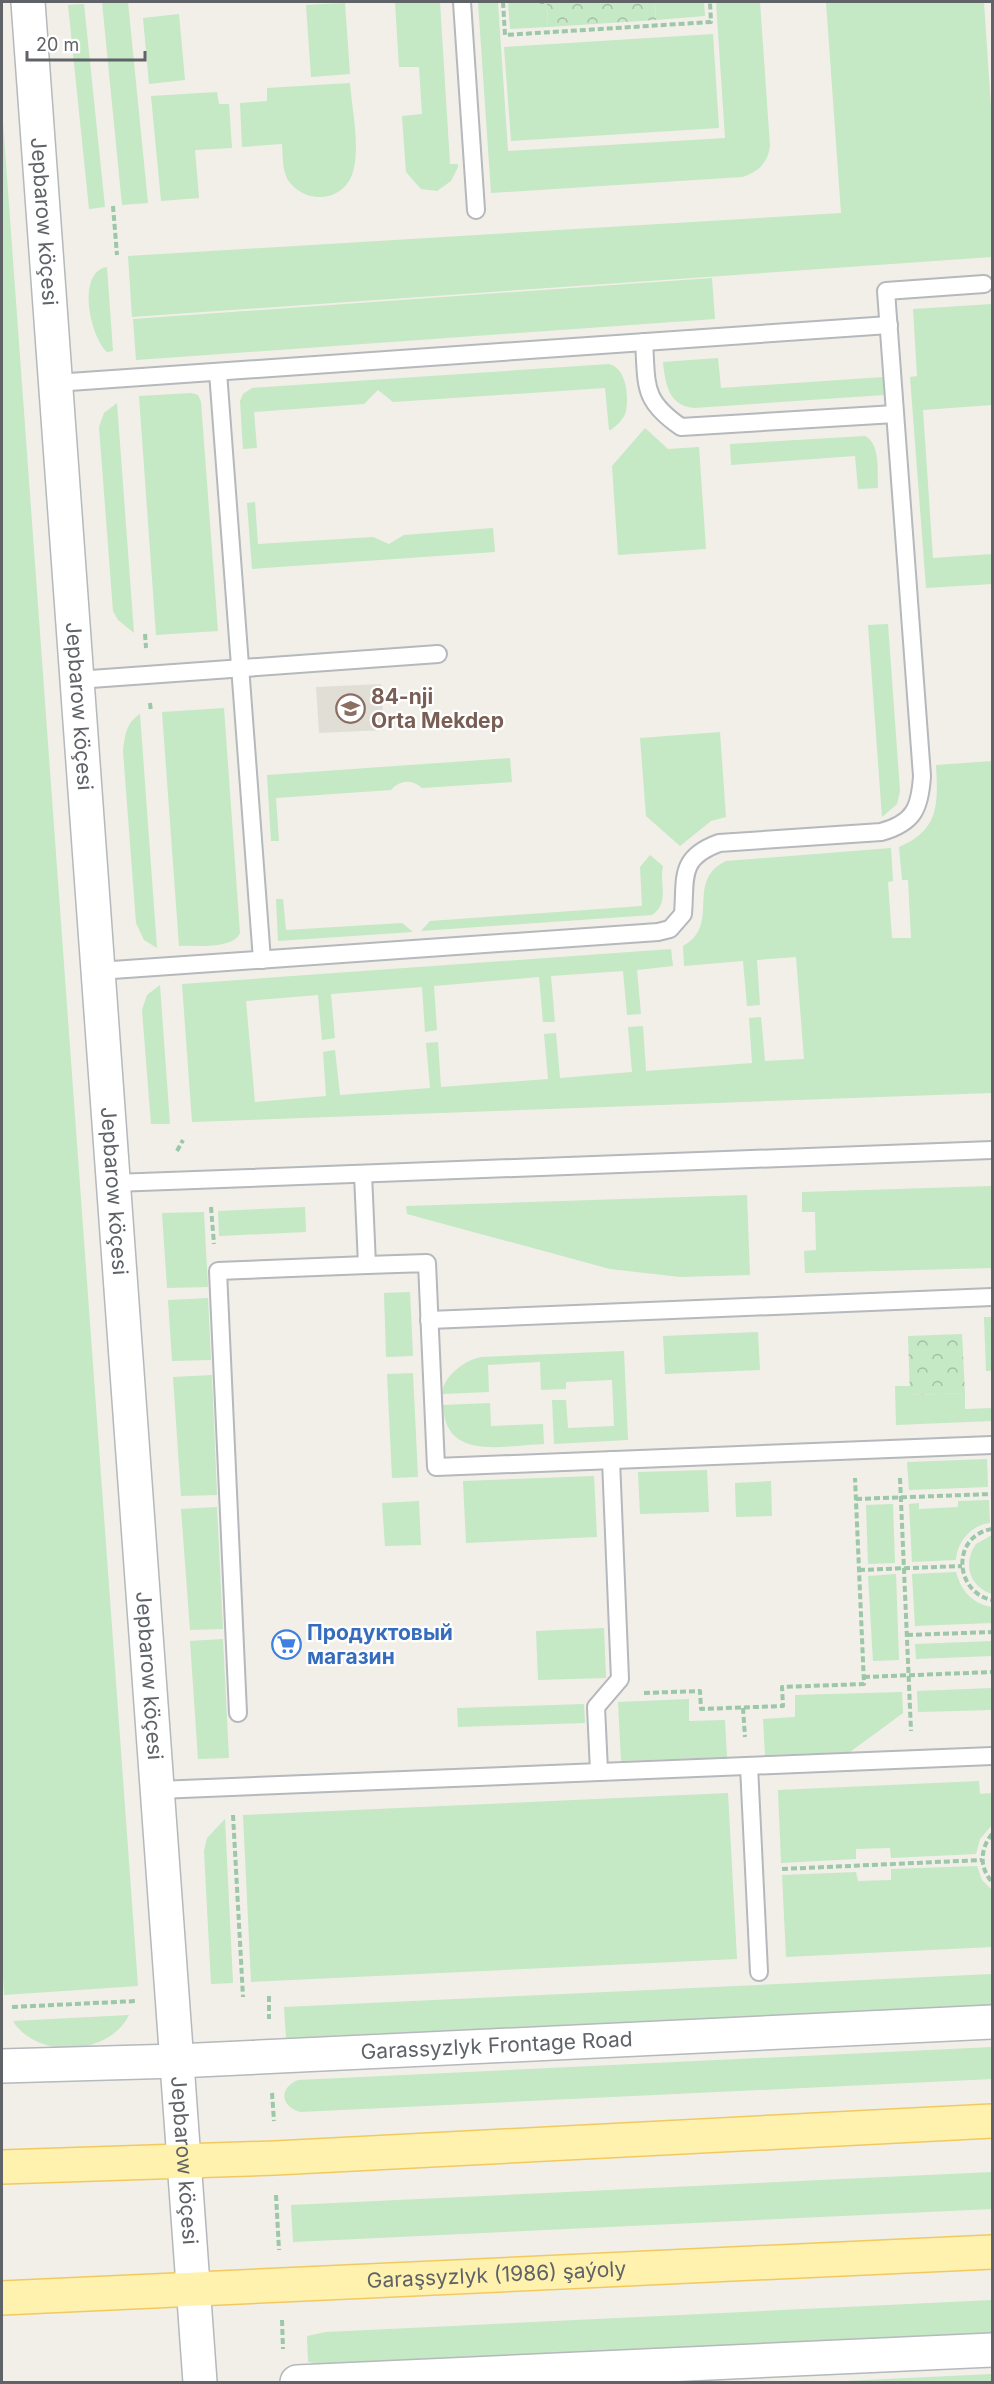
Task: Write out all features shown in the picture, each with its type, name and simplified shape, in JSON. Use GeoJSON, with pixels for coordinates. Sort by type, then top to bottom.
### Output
{"type":"FeatureCollection","features":[{"type":"Feature","properties":{"kind":"main road"},"geometry":{"type":"LineString","coordinates":[[2,2166],[185,2161],[993,2121]]}},
{"type":"Feature","properties":{"kind":"main road","name":"Garaşsyzlyk (1986) şaýoly"},"geometry":{"type":"LineString","coordinates":[[2,2298],[993,2252]]}},
{"type":"Feature","properties":{"kind":"street","name":"Jepbarow köçesi"},"geometry":{"type":"LineString","coordinates":[[28,2],[200,2382]]}},
{"type":"Feature","properties":{"kind":"street","name":"Garassyzlyk Frontage Road"},"geometry":{"type":"LineString","coordinates":[[2,2066],[177,2061],[993,2022]]}},
{"type":"Feature","properties":{"kind":"street"},"geometry":{"type":"LineString","coordinates":[[297,2382],[993,2350]]}},
{"type":"Feature","properties":{"kind":"lane"},"geometry":{"type":"LineString","coordinates":[[462,2],[476,210]]}},
{"type":"Feature","properties":{"kind":"lane"},"geometry":{"type":"LineString","coordinates":[[98,971],[658,932],[670,929],[683,914],[682,883],[686,869],[693,858],[706,848],[719,843],[881,832],[896,828],[907,821],[921,798],[922,776],[886,291],[984,284]]}},
{"type":"Feature","properties":{"kind":"lane"},"geometry":{"type":"LineString","coordinates":[[55,383],[889,325]]}},
{"type":"Feature","properties":{"kind":"lane"},"geometry":{"type":"LineString","coordinates":[[644,342],[650,398],[655,407],[681,427],[895,414]]}},
{"type":"Feature","properties":{"kind":"lane"},"geometry":{"type":"LineString","coordinates":[[218,372],[262,960]]}},
{"type":"Feature","properties":{"kind":"lane"},"geometry":{"type":"LineString","coordinates":[[77,680],[438,654]]}},
{"type":"Feature","properties":{"kind":"lane"},"geometry":{"type":"LineString","coordinates":[[114,1183],[993,1149]]}},
{"type":"Feature","properties":{"kind":"lane"},"geometry":{"type":"LineString","coordinates":[[363,1174],[367,1265]]}},
{"type":"Feature","properties":{"kind":"lane"},"geometry":{"type":"LineString","coordinates":[[238,1713],[218,1271],[427,1263],[436,1467],[993,1445]]}},
{"type":"Feature","properties":{"kind":"lane"},"geometry":{"type":"LineString","coordinates":[[429,1320],[993,1297]]}},
{"type":"Feature","properties":{"kind":"lane"},"geometry":{"type":"LineString","coordinates":[[599,1772],[596,1707],[620,1679],[611,1460]]}},
{"type":"Feature","properties":{"kind":"lane"},"geometry":{"type":"LineString","coordinates":[[158,1790],[993,1756]]}},
{"type":"Feature","properties":{"kind":"lane"},"geometry":{"type":"LineString","coordinates":[[749,1766],[759,1972]]}},
{"type":"Feature","properties":{"kind":"path"},"geometry":{"type":"LineString","coordinates":[[503,2],[505,35],[711,22],[710,2]]}},
{"type":"Feature","properties":{"kind":"path"},"geometry":{"type":"LineString","coordinates":[[113,206],[117,255]]}},
{"type":"Feature","properties":{"kind":"path"},"geometry":{"type":"LineString","coordinates":[[211,1204],[212,1236]]}},
{"type":"Feature","properties":{"kind":"path"},"geometry":{"type":"LineString","coordinates":[[900,1474],[910,1713]]}},
{"type":"Feature","properties":{"kind":"path"},"geometry":{"type":"LineString","coordinates":[[608,1694],[700,1691],[701,1709],[783,1706],[782,1687],[864,1684],[855,1476]]}},
{"type":"Feature","properties":{"kind":"path"},"geometry":{"type":"LineString","coordinates":[[856,1499],[993,1494]]}},
{"type":"Feature","properties":{"kind":"path"},"geometry":{"type":"LineString","coordinates":[[993,1529],[978,1534],[971,1540],[962,1556],[963,1575],[973,1591],[993,1600]]}},
{"type":"Feature","properties":{"kind":"path"},"geometry":{"type":"LineString","coordinates":[[859,1570],[962,1566]]}},
{"type":"Feature","properties":{"kind":"path"},"geometry":{"type":"LineString","coordinates":[[907,1635],[993,1632]]}},
{"type":"Feature","properties":{"kind":"path"},"geometry":{"type":"LineString","coordinates":[[864,1677],[993,1672]]}},
{"type":"Feature","properties":{"kind":"path"},"geometry":{"type":"LineString","coordinates":[[233,1817],[243,1997]]}},
{"type":"Feature","properties":{"kind":"path"},"geometry":{"type":"LineString","coordinates":[[993,1834],[986,1842],[982,1860],[993,1882]]}},
{"type":"Feature","properties":{"kind":"path"},"geometry":{"type":"LineString","coordinates":[[782,1869],[982,1860]]}},
{"type":"Feature","properties":{"kind":"path"},"geometry":{"type":"LineString","coordinates":[[12,2007],[138,2001]]}},
{"type":"Feature","properties":{"kind":"path"},"geometry":{"type":"LineString","coordinates":[[277,2206],[279,2243]]}},
{"type":"Feature","properties":{"kind":"shaded area","name":"84-nji Orta Mekdep"},"geometry":{"type":"Polygon","coordinates":[[[381,684],[384,730],[319,733],[316,687],[381,684]]]}},
{"type":"Feature","properties":{"kind":"green space"},"geometry":{"type":"Polygon","coordinates":[[[102,2],[128,2],[148,203],[122,205],[102,2]]]}},
{"type":"Feature","properties":{"kind":"green space"},"geometry":{"type":"Polygon","coordinates":[[[395,2],[440,2],[450,164],[458,164],[458,167],[451,181],[437,191],[421,189],[406,172],[402,116],[422,114],[419,67],[399,67],[395,2]]]}},
{"type":"Feature","properties":{"kind":"green space"},"geometry":{"type":"Polygon","coordinates":[[[478,2],[498,2],[508,151],[725,138],[716,2],[760,2],[770,146],[767,157],[757,169],[742,177],[491,193],[478,2]]]}},
{"type":"Feature","properties":{"kind":"green space"},"geometry":{"type":"Polygon","coordinates":[[[508,2],[547,3],[548,27],[510,29],[508,2]]]}},
{"type":"Feature","properties":{"kind":"green space"},"geometry":{"type":"Polygon","coordinates":[[[547,2],[655,2],[656,20],[548,27],[547,2]]]}},
{"type":"Feature","properties":{"kind":"green space"},"geometry":{"type":"Polygon","coordinates":[[[655,2],[704,2],[705,16],[656,20],[655,2]]]}},
{"type":"Feature","properties":{"kind":"green space"},"geometry":{"type":"Polygon","coordinates":[[[826,2],[984,2],[992,122],[992,257],[132,317],[128,256],[841,213],[826,2]]]}},
{"type":"Feature","properties":{"kind":"green space"},"geometry":{"type":"Polygon","coordinates":[[[345,3],[350,74],[311,77],[306,5],[345,3]]]}},
{"type":"Feature","properties":{"kind":"green space"},"geometry":{"type":"Polygon","coordinates":[[[84,4],[105,207],[89,209],[68,5],[84,4]]]}},
{"type":"Feature","properties":{"kind":"green space"},"geometry":{"type":"Polygon","coordinates":[[[179,14],[185,80],[149,84],[143,18],[179,14]]]}},
{"type":"Feature","properties":{"kind":"green space"},"geometry":{"type":"Polygon","coordinates":[[[713,34],[719,128],[511,141],[504,47],[713,34]]]}},
{"type":"Feature","properties":{"kind":"green space"},"geometry":{"type":"Polygon","coordinates":[[[350,83],[355,130],[355,165],[347,184],[340,191],[322,197],[303,193],[295,188],[285,172],[282,144],[242,147],[240,103],[267,101],[267,88],[350,83]]]}},
{"type":"Feature","properties":{"kind":"green space"},"geometry":{"type":"Polygon","coordinates":[[[217,92],[219,104],[229,104],[232,148],[195,150],[199,198],[161,201],[151,96],[217,92]]]}},
{"type":"Feature","properties":{"kind":"green space"},"geometry":{"type":"Polygon","coordinates":[[[2,108],[138,1986],[4,1995],[2,1958],[2,108]]]}},
{"type":"Feature","properties":{"kind":"green space"},"geometry":{"type":"Polygon","coordinates":[[[107,267],[113,351],[107,352],[95,333],[91,320],[89,292],[97,271],[107,267]]]}},
{"type":"Feature","properties":{"kind":"green space"},"geometry":{"type":"Polygon","coordinates":[[[712,278],[715,319],[136,360],[133,319],[712,278]]]}},
{"type":"Feature","properties":{"kind":"green space"},"geometry":{"type":"Polygon","coordinates":[[[992,304],[992,405],[923,410],[933,558],[992,554],[992,584],[926,588],[910,377],[917,376],[913,309],[992,304]]]}},
{"type":"Feature","properties":{"kind":"green space"},"geometry":{"type":"Polygon","coordinates":[[[718,358],[721,388],[883,377],[884,395],[694,408],[678,403],[673,398],[667,385],[663,362],[718,358]]]}},
{"type":"Feature","properties":{"kind":"green space"},"geometry":{"type":"Polygon","coordinates":[[[609,364],[623,376],[627,397],[624,416],[611,430],[609,430],[605,388],[393,402],[378,390],[364,404],[254,412],[257,448],[243,449],[240,401],[243,394],[252,388],[609,364]]]}},
{"type":"Feature","properties":{"kind":"green space"},"geometry":{"type":"Polygon","coordinates":[[[191,393],[198,395],[201,402],[218,631],[156,635],[139,396],[191,393]]]}},
{"type":"Feature","properties":{"kind":"green space"},"geometry":{"type":"Polygon","coordinates":[[[117,403],[134,633],[118,620],[113,611],[99,427],[104,413],[117,403]]]}},
{"type":"Feature","properties":{"kind":"green space"},"geometry":{"type":"Polygon","coordinates":[[[645,428],[668,449],[699,447],[706,549],[618,555],[612,466],[645,428]]]}},
{"type":"Feature","properties":{"kind":"green space"},"geometry":{"type":"Polygon","coordinates":[[[865,436],[874,445],[876,452],[878,488],[858,489],[855,456],[731,465],[730,444],[865,436]]]}},
{"type":"Feature","properties":{"kind":"green space"},"geometry":{"type":"Polygon","coordinates":[[[255,502],[258,544],[373,537],[389,544],[404,535],[493,528],[495,552],[252,569],[247,503],[255,502]]]}},
{"type":"Feature","properties":{"kind":"green space"},"geometry":{"type":"Polygon","coordinates":[[[888,624],[900,791],[897,804],[882,817],[868,625],[888,624]]]}},
{"type":"Feature","properties":{"kind":"green space"},"geometry":{"type":"Polygon","coordinates":[[[224,708],[240,933],[236,938],[222,944],[179,946],[162,712],[224,708]]]}},
{"type":"Feature","properties":{"kind":"green space"},"geometry":{"type":"Polygon","coordinates":[[[140,714],[157,948],[144,940],[136,923],[123,751],[129,725],[140,714]]]}},
{"type":"Feature","properties":{"kind":"green space"},"geometry":{"type":"Polygon","coordinates":[[[720,732],[726,817],[711,821],[680,846],[646,816],[640,738],[720,732]]]}},
{"type":"Feature","properties":{"kind":"green space"},"geometry":{"type":"Polygon","coordinates":[[[510,758],[512,782],[422,788],[414,783],[406,782],[398,784],[391,790],[276,798],[279,841],[271,841],[267,775],[510,758]]]}},
{"type":"Feature","properties":{"kind":"green space"},"geometry":{"type":"Polygon","coordinates":[[[992,761],[992,1093],[192,1122],[182,984],[671,949],[673,966],[637,970],[641,1014],[627,1015],[623,971],[551,976],[555,1022],[543,1022],[539,977],[434,986],[437,1030],[425,1032],[422,987],[331,994],[335,1038],[322,1040],[318,995],[246,1001],[255,1102],[326,1096],[323,1052],[335,1050],[340,1095],[430,1088],[426,1043],[438,1042],[441,1087],[548,1079],[544,1034],[556,1033],[560,1078],[632,1072],[628,1027],[643,1026],[646,1071],[752,1063],[749,1018],[761,1017],[765,1061],[804,1059],[796,957],[757,960],[760,1005],[747,1006],[743,961],[684,966],[683,946],[694,937],[700,927],[707,880],[714,870],[726,861],[891,848],[893,881],[888,882],[892,938],[911,938],[908,880],[902,880],[899,847],[922,832],[934,814],[937,791],[936,765],[992,761]]]}},
{"type":"Feature","properties":{"kind":"green space"},"geometry":{"type":"Polygon","coordinates":[[[650,855],[663,866],[661,905],[652,915],[421,931],[430,921],[642,906],[640,867],[650,855]]]}},
{"type":"Feature","properties":{"kind":"green space"},"geometry":{"type":"Polygon","coordinates":[[[276,899],[283,899],[286,930],[402,923],[413,932],[278,941],[276,899]]]}},
{"type":"Feature","properties":{"kind":"green space"},"geometry":{"type":"Polygon","coordinates":[[[160,985],[170,1124],[151,1124],[142,1010],[147,995],[160,985]]]}},
{"type":"Feature","properties":{"kind":"green space"},"geometry":{"type":"Polygon","coordinates":[[[992,1186],[992,1268],[805,1273],[804,1251],[816,1250],[815,1212],[802,1212],[802,1192],[992,1186]]]}},
{"type":"Feature","properties":{"kind":"green space"},"geometry":{"type":"Polygon","coordinates":[[[747,1195],[750,1275],[680,1277],[610,1269],[407,1214],[406,1206],[747,1195]]]}},
{"type":"Feature","properties":{"kind":"green space"},"geometry":{"type":"Polygon","coordinates":[[[305,1207],[306,1232],[219,1236],[218,1211],[305,1207]]]}},
{"type":"Feature","properties":{"kind":"green space"},"geometry":{"type":"Polygon","coordinates":[[[204,1212],[208,1287],[167,1288],[162,1213],[204,1212]]]}},
{"type":"Feature","properties":{"kind":"green space"},"geometry":{"type":"Polygon","coordinates":[[[410,1292],[413,1356],[386,1357],[384,1293],[410,1292]]]}},
{"type":"Feature","properties":{"kind":"green space"},"geometry":{"type":"Polygon","coordinates":[[[208,1298],[211,1360],[172,1361],[168,1300],[208,1298]]]}},
{"type":"Feature","properties":{"kind":"green space"},"geometry":{"type":"Polygon","coordinates":[[[984,1317],[992,1317],[992,1371],[986,1371],[984,1317]]]}},
{"type":"Feature","properties":{"kind":"green space"},"geometry":{"type":"Polygon","coordinates":[[[758,1332],[760,1370],[665,1374],[663,1336],[758,1332]]]}},
{"type":"Feature","properties":{"kind":"green space"},"geometry":{"type":"Polygon","coordinates":[[[962,1334],[965,1393],[910,1395],[908,1336],[962,1334]]]}},
{"type":"Feature","properties":{"kind":"green space"},"geometry":{"type":"Polygon","coordinates":[[[624,1351],[628,1440],[554,1444],[552,1400],[566,1400],[568,1428],[614,1426],[612,1380],[566,1382],[566,1389],[541,1390],[540,1362],[488,1365],[489,1392],[442,1394],[446,1381],[456,1370],[481,1357],[624,1351]]]}},
{"type":"Feature","properties":{"kind":"green space"},"geometry":{"type":"Polygon","coordinates":[[[413,1373],[418,1477],[392,1478],[387,1374],[413,1373]]]}},
{"type":"Feature","properties":{"kind":"green space"},"geometry":{"type":"Polygon","coordinates":[[[212,1375],[217,1495],[181,1496],[173,1377],[212,1375]]]}},
{"type":"Feature","properties":{"kind":"green space"},"geometry":{"type":"Polygon","coordinates":[[[895,1386],[910,1386],[911,1395],[965,1393],[965,1409],[992,1408],[992,1421],[896,1425],[895,1386]]]}},
{"type":"Feature","properties":{"kind":"green space"},"geometry":{"type":"Polygon","coordinates":[[[490,1403],[491,1426],[543,1424],[544,1444],[495,1447],[465,1443],[454,1435],[446,1423],[443,1405],[490,1403]]]}},
{"type":"Feature","properties":{"kind":"green space"},"geometry":{"type":"Polygon","coordinates":[[[987,1459],[988,1487],[909,1490],[907,1462],[987,1459]]]}},
{"type":"Feature","properties":{"kind":"green space"},"geometry":{"type":"Polygon","coordinates":[[[707,1470],[709,1512],[640,1514],[638,1472],[707,1470]]]}},
{"type":"Feature","properties":{"kind":"green space"},"geometry":{"type":"Polygon","coordinates":[[[594,1476],[597,1537],[466,1543],[463,1481],[594,1476]]]}},
{"type":"Feature","properties":{"kind":"green space"},"geometry":{"type":"Polygon","coordinates":[[[771,1481],[772,1516],[736,1517],[735,1483],[771,1481]]]}},
{"type":"Feature","properties":{"kind":"green space"},"geometry":{"type":"Polygon","coordinates":[[[989,1500],[990,1523],[977,1527],[966,1536],[959,1547],[956,1560],[912,1562],[909,1504],[919,1503],[919,1509],[958,1507],[958,1501],[989,1500]]]}},
{"type":"Feature","properties":{"kind":"green space"},"geometry":{"type":"Polygon","coordinates":[[[419,1501],[421,1545],[385,1546],[382,1503],[419,1501]]]}},
{"type":"Feature","properties":{"kind":"green space"},"geometry":{"type":"Polygon","coordinates":[[[893,1504],[895,1563],[868,1564],[866,1505],[893,1504]]]}},
{"type":"Feature","properties":{"kind":"green space"},"geometry":{"type":"Polygon","coordinates":[[[217,1507],[223,1629],[190,1630],[181,1509],[217,1507]]]}},
{"type":"Feature","properties":{"kind":"green space"},"geometry":{"type":"Polygon","coordinates":[[[992,1535],[992,1594],[984,1591],[974,1580],[969,1567],[969,1559],[976,1544],[992,1535]]]}},
{"type":"Feature","properties":{"kind":"green space"},"geometry":{"type":"Polygon","coordinates":[[[956,1572],[969,1596],[979,1603],[992,1607],[992,1623],[915,1626],[912,1574],[956,1572]]]}},
{"type":"Feature","properties":{"kind":"green space"},"geometry":{"type":"Polygon","coordinates":[[[896,1574],[899,1660],[873,1661],[868,1576],[896,1574]]]}},
{"type":"Feature","properties":{"kind":"green space"},"geometry":{"type":"Polygon","coordinates":[[[604,1628],[606,1678],[538,1680],[536,1631],[604,1628]]]}},
{"type":"Feature","properties":{"kind":"green space"},"geometry":{"type":"Polygon","coordinates":[[[223,1639],[229,1758],[198,1759],[190,1641],[223,1639]]]}},
{"type":"Feature","properties":{"kind":"green space"},"geometry":{"type":"Polygon","coordinates":[[[992,1641],[992,1656],[916,1659],[915,1644],[992,1641]]]}},
{"type":"Feature","properties":{"kind":"green space"},"geometry":{"type":"Polygon","coordinates":[[[992,1688],[992,1710],[918,1712],[917,1691],[992,1688]]]}},
{"type":"Feature","properties":{"kind":"green space"},"geometry":{"type":"Polygon","coordinates":[[[902,1692],[903,1713],[850,1752],[765,1755],[763,1719],[795,1717],[795,1695],[902,1692]]]}},
{"type":"Feature","properties":{"kind":"green space"},"geometry":{"type":"Polygon","coordinates":[[[689,1699],[689,1721],[725,1720],[727,1757],[621,1761],[618,1702],[689,1699]]]}},
{"type":"Feature","properties":{"kind":"green space"},"geometry":{"type":"Polygon","coordinates":[[[584,1704],[585,1723],[458,1727],[457,1708],[584,1704]]]}},
{"type":"Feature","properties":{"kind":"green space"},"geometry":{"type":"Polygon","coordinates":[[[979,1781],[980,1794],[992,1793],[992,1825],[980,1839],[976,1854],[891,1858],[890,1848],[856,1849],[856,1859],[781,1863],[778,1790],[979,1781]]]}},
{"type":"Feature","properties":{"kind":"green space"},"geometry":{"type":"Polygon","coordinates":[[[728,1793],[737,1959],[251,1982],[243,1815],[728,1793]]]}},
{"type":"Feature","properties":{"kind":"green space"},"geometry":{"type":"Polygon","coordinates":[[[225,1819],[233,1983],[211,1984],[204,1851],[207,1838],[225,1819]]]}},
{"type":"Feature","properties":{"kind":"green space"},"geometry":{"type":"Polygon","coordinates":[[[977,1866],[982,1880],[992,1890],[992,1947],[786,1957],[782,1875],[856,1872],[858,1881],[891,1880],[891,1869],[977,1866]]]}},
{"type":"Feature","properties":{"kind":"green space"},"geometry":{"type":"Polygon","coordinates":[[[992,1974],[992,2005],[286,2038],[284,2007],[992,1974]]]}},
{"type":"Feature","properties":{"kind":"green space"},"geometry":{"type":"Polygon","coordinates":[[[129,2015],[119,2029],[106,2039],[72,2048],[55,2047],[38,2042],[24,2034],[13,2021],[129,2015]]]}},
{"type":"Feature","properties":{"kind":"green space"},"geometry":{"type":"Polygon","coordinates":[[[992,2047],[992,2079],[300,2112],[289,2106],[284,2097],[287,2088],[298,2080],[992,2047]]]}},
{"type":"Feature","properties":{"kind":"green space"},"geometry":{"type":"Polygon","coordinates":[[[992,2172],[992,2209],[293,2242],[291,2205],[992,2172]]]}},
{"type":"Feature","properties":{"kind":"green space"},"geometry":{"type":"Polygon","coordinates":[[[992,2300],[992,2333],[327,2365],[308,2362],[307,2336],[326,2332],[992,2300]]]}},
{"type":"Feature","properties":{"kind":"green space"},"geometry":{"type":"Polygon","coordinates":[[[992,2374],[992,2382],[823,2382],[992,2374]]]}},
{"type":"Feature","properties":{"kind":"place","name":"84-nji Orta Mekdep"},"geometry":{"type":"Point","coordinates":[350,709]}},
{"type":"Feature","properties":{"kind":"place","name":"Продуктовый магазин"},"geometry":{"type":"Point","coordinates":[286,1645]}}]}
